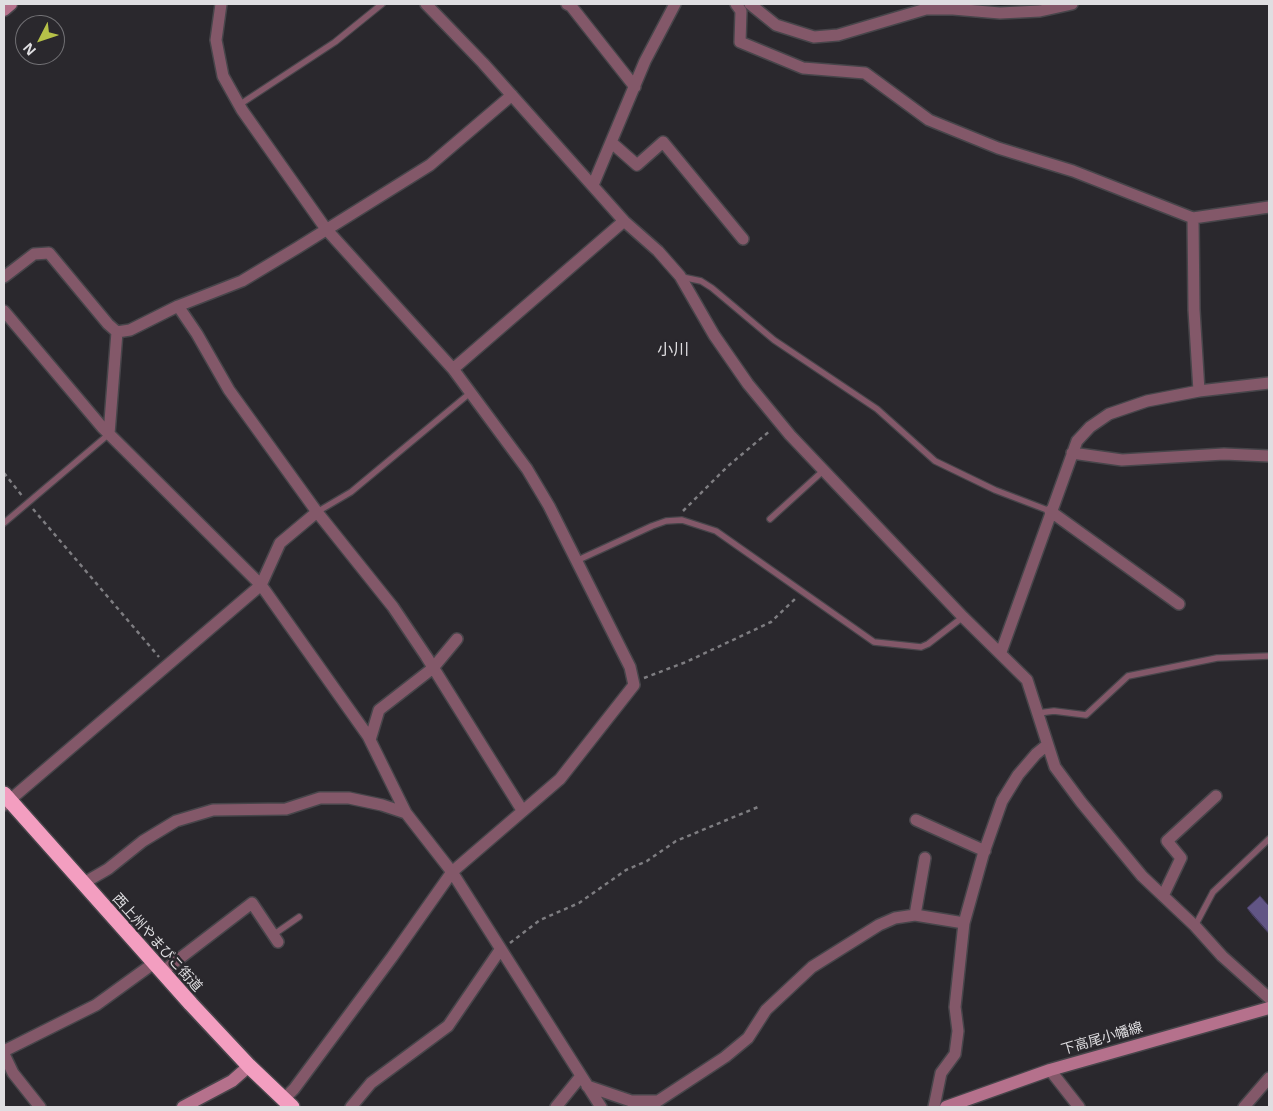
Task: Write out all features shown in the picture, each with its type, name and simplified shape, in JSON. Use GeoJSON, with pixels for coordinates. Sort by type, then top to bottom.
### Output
{"type":"FeatureCollection","features":[{"type":"Feature","properties":{"kind":"highway","name":"西上州やまびこ街道"},"geometry":{"type":"LineString","coordinates":[[6,800],[249,1066],[287,1104]]}},
{"type":"Feature","properties":{"kind":"main road"},"geometry":{"type":"LineString","coordinates":[[4,10],[11,4]]}},
{"type":"Feature","properties":{"kind":"main road","name":"下高尾小幡線"},"geometry":{"type":"LineString","coordinates":[[946,1107],[1050,1070],[1269,1008]]}},
{"type":"Feature","properties":{"kind":"main road"},"geometry":{"type":"LineString","coordinates":[[184,1107],[232,1081],[249,1066]]}},
{"type":"Feature","properties":{"kind":"street"},"geometry":{"type":"LineString","coordinates":[[221,4],[216,40],[223,76],[239,105],[326,229],[453,370],[536,484],[630,667],[634,685],[560,779],[452,872],[392,957],[294,1089],[287,1104]]}},
{"type":"Feature","properties":{"kind":"street"},"geometry":{"type":"LineString","coordinates":[[426,4],[512,95],[624,221],[658,251],[680,276],[714,335],[748,384],[780,423],[963,617],[1001,652],[1027,680],[1055,767],[1080,802],[1142,876],[1195,926],[1222,956],[1269,998]]}},
{"type":"Feature","properties":{"kind":"street"},"geometry":{"type":"LineString","coordinates":[[567,4],[571,6],[635,87]]}},
{"type":"Feature","properties":{"kind":"street"},"geometry":{"type":"LineString","coordinates":[[593,185],[646,61],[675,4]]}},
{"type":"Feature","properties":{"kind":"street"},"geometry":{"type":"LineString","coordinates":[[736,4],[741,11],[740,42],[803,68],[865,73],[929,120],[998,148],[1072,171],[1194,218],[1269,207]]}},
{"type":"Feature","properties":{"kind":"street"},"geometry":{"type":"LineString","coordinates":[[750,4],[776,25],[802,31],[814,37],[838,35],[926,9],[1000,13],[1040,11],[1072,4]]}},
{"type":"Feature","properties":{"kind":"street"},"geometry":{"type":"LineString","coordinates":[[117,332],[130,330],[178,306],[242,281],[430,166],[512,95]]}},
{"type":"Feature","properties":{"kind":"street"},"geometry":{"type":"LineString","coordinates":[[612,143],[638,165],[663,142],[743,239]]}},
{"type":"Feature","properties":{"kind":"street"},"geometry":{"type":"LineString","coordinates":[[1194,218],[1194,310],[1199,391]]}},
{"type":"Feature","properties":{"kind":"street"},"geometry":{"type":"LineString","coordinates":[[453,370],[624,221]]}},
{"type":"Feature","properties":{"kind":"street"},"geometry":{"type":"LineString","coordinates":[[4,277],[34,254],[49,253],[117,332],[109,434]]}},
{"type":"Feature","properties":{"kind":"street"},"geometry":{"type":"LineString","coordinates":[[178,306],[197,334],[229,390],[317,512],[393,607],[522,810]]}},
{"type":"Feature","properties":{"kind":"street"},"geometry":{"type":"LineString","coordinates":[[4,311],[109,434],[261,585],[370,740],[406,813],[452,872],[601,1107]]}},
{"type":"Feature","properties":{"kind":"street"},"geometry":{"type":"LineString","coordinates":[[1001,652],[1050,511],[1077,441],[1090,427],[1109,414],[1147,402],[1199,391],[1269,383]]}},
{"type":"Feature","properties":{"kind":"street"},"geometry":{"type":"LineString","coordinates":[[1072,454],[1122,460],[1224,454],[1269,456]]}},
{"type":"Feature","properties":{"kind":"street"},"geometry":{"type":"LineString","coordinates":[[1050,511],[1179,604]]}},
{"type":"Feature","properties":{"kind":"street"},"geometry":{"type":"LineString","coordinates":[[6,800],[261,585],[280,543],[317,512]]}},
{"type":"Feature","properties":{"kind":"street"},"geometry":{"type":"LineString","coordinates":[[370,740],[379,710],[433,668],[457,639]]}},
{"type":"Feature","properties":{"kind":"street"},"geometry":{"type":"LineString","coordinates":[[934,1107],[941,1073],[955,1054],[958,1031],[955,1007],[964,923],[985,851],[1002,801],[1036,754],[1047,745]]}},
{"type":"Feature","properties":{"kind":"street"},"geometry":{"type":"LineString","coordinates":[[1163,896],[1181,858],[1167,841],[1216,796]]}},
{"type":"Feature","properties":{"kind":"street"},"geometry":{"type":"LineString","coordinates":[[82,884],[108,869],[144,841],[176,821],[213,810],[286,808],[320,798],[349,798],[382,804],[406,813]]}},
{"type":"Feature","properties":{"kind":"street"},"geometry":{"type":"LineString","coordinates":[[916,820],[985,851]]}},
{"type":"Feature","properties":{"kind":"street"},"geometry":{"type":"LineString","coordinates":[[915,915],[925,858]]}},
{"type":"Feature","properties":{"kind":"street"},"geometry":{"type":"LineString","coordinates":[[40,1107],[13,1073],[4,1052],[96,1005],[158,967],[252,903],[276,938]]}},
{"type":"Feature","properties":{"kind":"street"},"geometry":{"type":"LineString","coordinates":[[584,1081],[630,1101],[658,1101],[725,1057],[748,1038],[766,1010],[812,967],[879,925],[894,918],[915,915],[964,923]]}},
{"type":"Feature","properties":{"kind":"street"},"geometry":{"type":"LineString","coordinates":[[352,1107],[371,1083],[448,1026],[500,950]]}},
{"type":"Feature","properties":{"kind":"street"},"geometry":{"type":"LineString","coordinates":[[1050,1070],[1079,1107]]}},
{"type":"Feature","properties":{"kind":"street"},"geometry":{"type":"LineString","coordinates":[[1244,1107],[1269,1078]]}},
{"type":"Feature","properties":{"kind":"street"},"geometry":{"type":"LineString","coordinates":[[556,1107],[584,1081]]}},
{"type":"Feature","properties":{"kind":"lane"},"geometry":{"type":"LineString","coordinates":[[239,105],[335,42],[382,4]]}},
{"type":"Feature","properties":{"kind":"lane"},"geometry":{"type":"LineString","coordinates":[[680,276],[701,282],[712,288],[774,340],[877,408],[935,461],[995,490],[1050,511]]}},
{"type":"Feature","properties":{"kind":"lane"},"geometry":{"type":"LineString","coordinates":[[317,512],[351,492],[470,393]]}},
{"type":"Feature","properties":{"kind":"lane"},"geometry":{"type":"LineString","coordinates":[[4,524],[109,434]]}},
{"type":"Feature","properties":{"kind":"lane"},"geometry":{"type":"LineString","coordinates":[[770,519],[824,470]]}},
{"type":"Feature","properties":{"kind":"lane"},"geometry":{"type":"LineString","coordinates":[[576,561],[652,526],[666,521],[677,520],[716,530],[874,642],[921,647],[928,644],[963,617]]}},
{"type":"Feature","properties":{"kind":"lane"},"geometry":{"type":"LineString","coordinates":[[1038,713],[1054,711],[1086,715],[1128,676],[1217,658],[1269,656]]}},
{"type":"Feature","properties":{"kind":"lane"},"geometry":{"type":"LineString","coordinates":[[1195,926],[1212,892],[1269,839]]}},
{"type":"Feature","properties":{"kind":"lane"},"geometry":{"type":"LineString","coordinates":[[276,938],[298,917]]}},
{"type":"Feature","properties":{"kind":"path"},"geometry":{"type":"LineString","coordinates":[[677,520],[682,512],[728,466],[780,423]]}},
{"type":"Feature","properties":{"kind":"path"},"geometry":{"type":"LineString","coordinates":[[4,473],[166,666]]}},
{"type":"Feature","properties":{"kind":"path"},"geometry":{"type":"LineString","coordinates":[[633,679],[643,679],[686,662],[770,622],[802,592]]}},
{"type":"Feature","properties":{"kind":"path"},"geometry":{"type":"LineString","coordinates":[[500,950],[540,920],[579,903],[626,870],[647,861],[676,841],[758,807]]}},
{"type":"Feature","properties":{"kind":"building"},"geometry":{"type":"Polygon","coordinates":[[[1260,896],[1269,906],[1269,933],[1247,908],[1260,896]]]}},
{"type":"Feature","properties":{"kind":"district","name":"小川"},"geometry":{"type":"Point","coordinates":[673,350]}}]}
